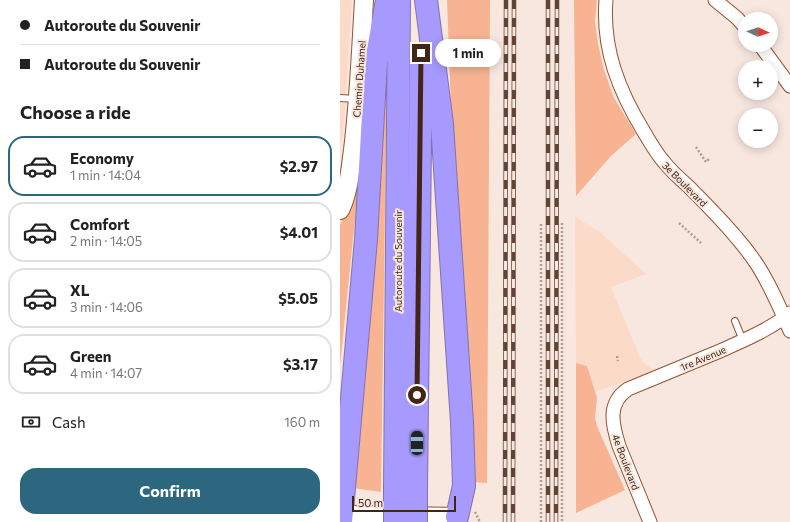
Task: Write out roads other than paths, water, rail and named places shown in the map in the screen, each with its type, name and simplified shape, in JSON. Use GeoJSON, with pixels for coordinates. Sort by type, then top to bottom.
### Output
{"type":"FeatureCollection","features":[{"type":"Feature","properties":{"kind":"highway"},"geometry":{"type":"LineString","coordinates":[[341,516],[366,239],[376,62],[387,0]]}},
{"type":"Feature","properties":{"kind":"highway","name":"Autoroute du Souvenir"},"geometry":{"type":"LineString","coordinates":[[399,0],[406,490],[416,522]]}},
{"type":"Feature","properties":{"kind":"highway","name":"Autoroute du Souvenir"},"geometry":{"type":"LineString","coordinates":[[395,522],[406,490],[422,0]]}},
{"type":"Feature","properties":{"kind":"highway"},"geometry":{"type":"LineString","coordinates":[[426,0],[442,124],[460,399],[464,486],[457,520]]}},
{"type":"Feature","properties":{"kind":"street","name":"Chemin Duhamel"},"geometry":{"type":"LineString","coordinates":[[340,210],[348,182],[355,132],[349,98],[364,0]]}},
{"type":"Feature","properties":{"kind":"street","name":"3e Boulevard"},"geometry":{"type":"LineString","coordinates":[[606,0],[606,37],[609,53],[620,86],[634,116],[662,161],[703,201],[747,251],[787,315],[790,331]]}},
{"type":"Feature","properties":{"kind":"street"},"geometry":{"type":"LineString","coordinates":[[715,0],[738,19]]}},
{"type":"Feature","properties":{"kind":"street"},"geometry":{"type":"LineString","coordinates":[[765,52],[790,86]]}},
{"type":"Feature","properties":{"kind":"street","name":"Chemin Duhamel"},"geometry":{"type":"LineString","coordinates":[[340,182],[352,157]]}},
{"type":"Feature","properties":{"kind":"street","name":"1re Avenue"},"geometry":{"type":"LineString","coordinates":[[617,401],[621,394],[628,389],[763,332],[787,315]]}},
{"type":"Feature","properties":{"kind":"street","name":"4e Boulevard"},"geometry":{"type":"LineString","coordinates":[[617,401],[613,415],[615,433],[650,522]]}},
{"type":"Feature","properties":{"kind":"street"},"geometry":{"type":"LineString","coordinates":[[341,516],[355,515],[457,520]]}},
{"type":"Feature","properties":{"kind":"lane"},"geometry":{"type":"LineString","coordinates":[[735,321],[743,341]]}},
{"type":"Feature","properties":{"kind":"railway"},"geometry":{"type":"LineString","coordinates":[[505,522],[506,0]]}},
{"type":"Feature","properties":{"kind":"railway"},"geometry":{"type":"LineString","coordinates":[[513,522],[514,0]]}},
{"type":"Feature","properties":{"kind":"railway"},"geometry":{"type":"LineString","coordinates":[[548,0],[548,522]]}},
{"type":"Feature","properties":{"kind":"railway"},"geometry":{"type":"LineString","coordinates":[[556,522],[557,0]]}}]}
